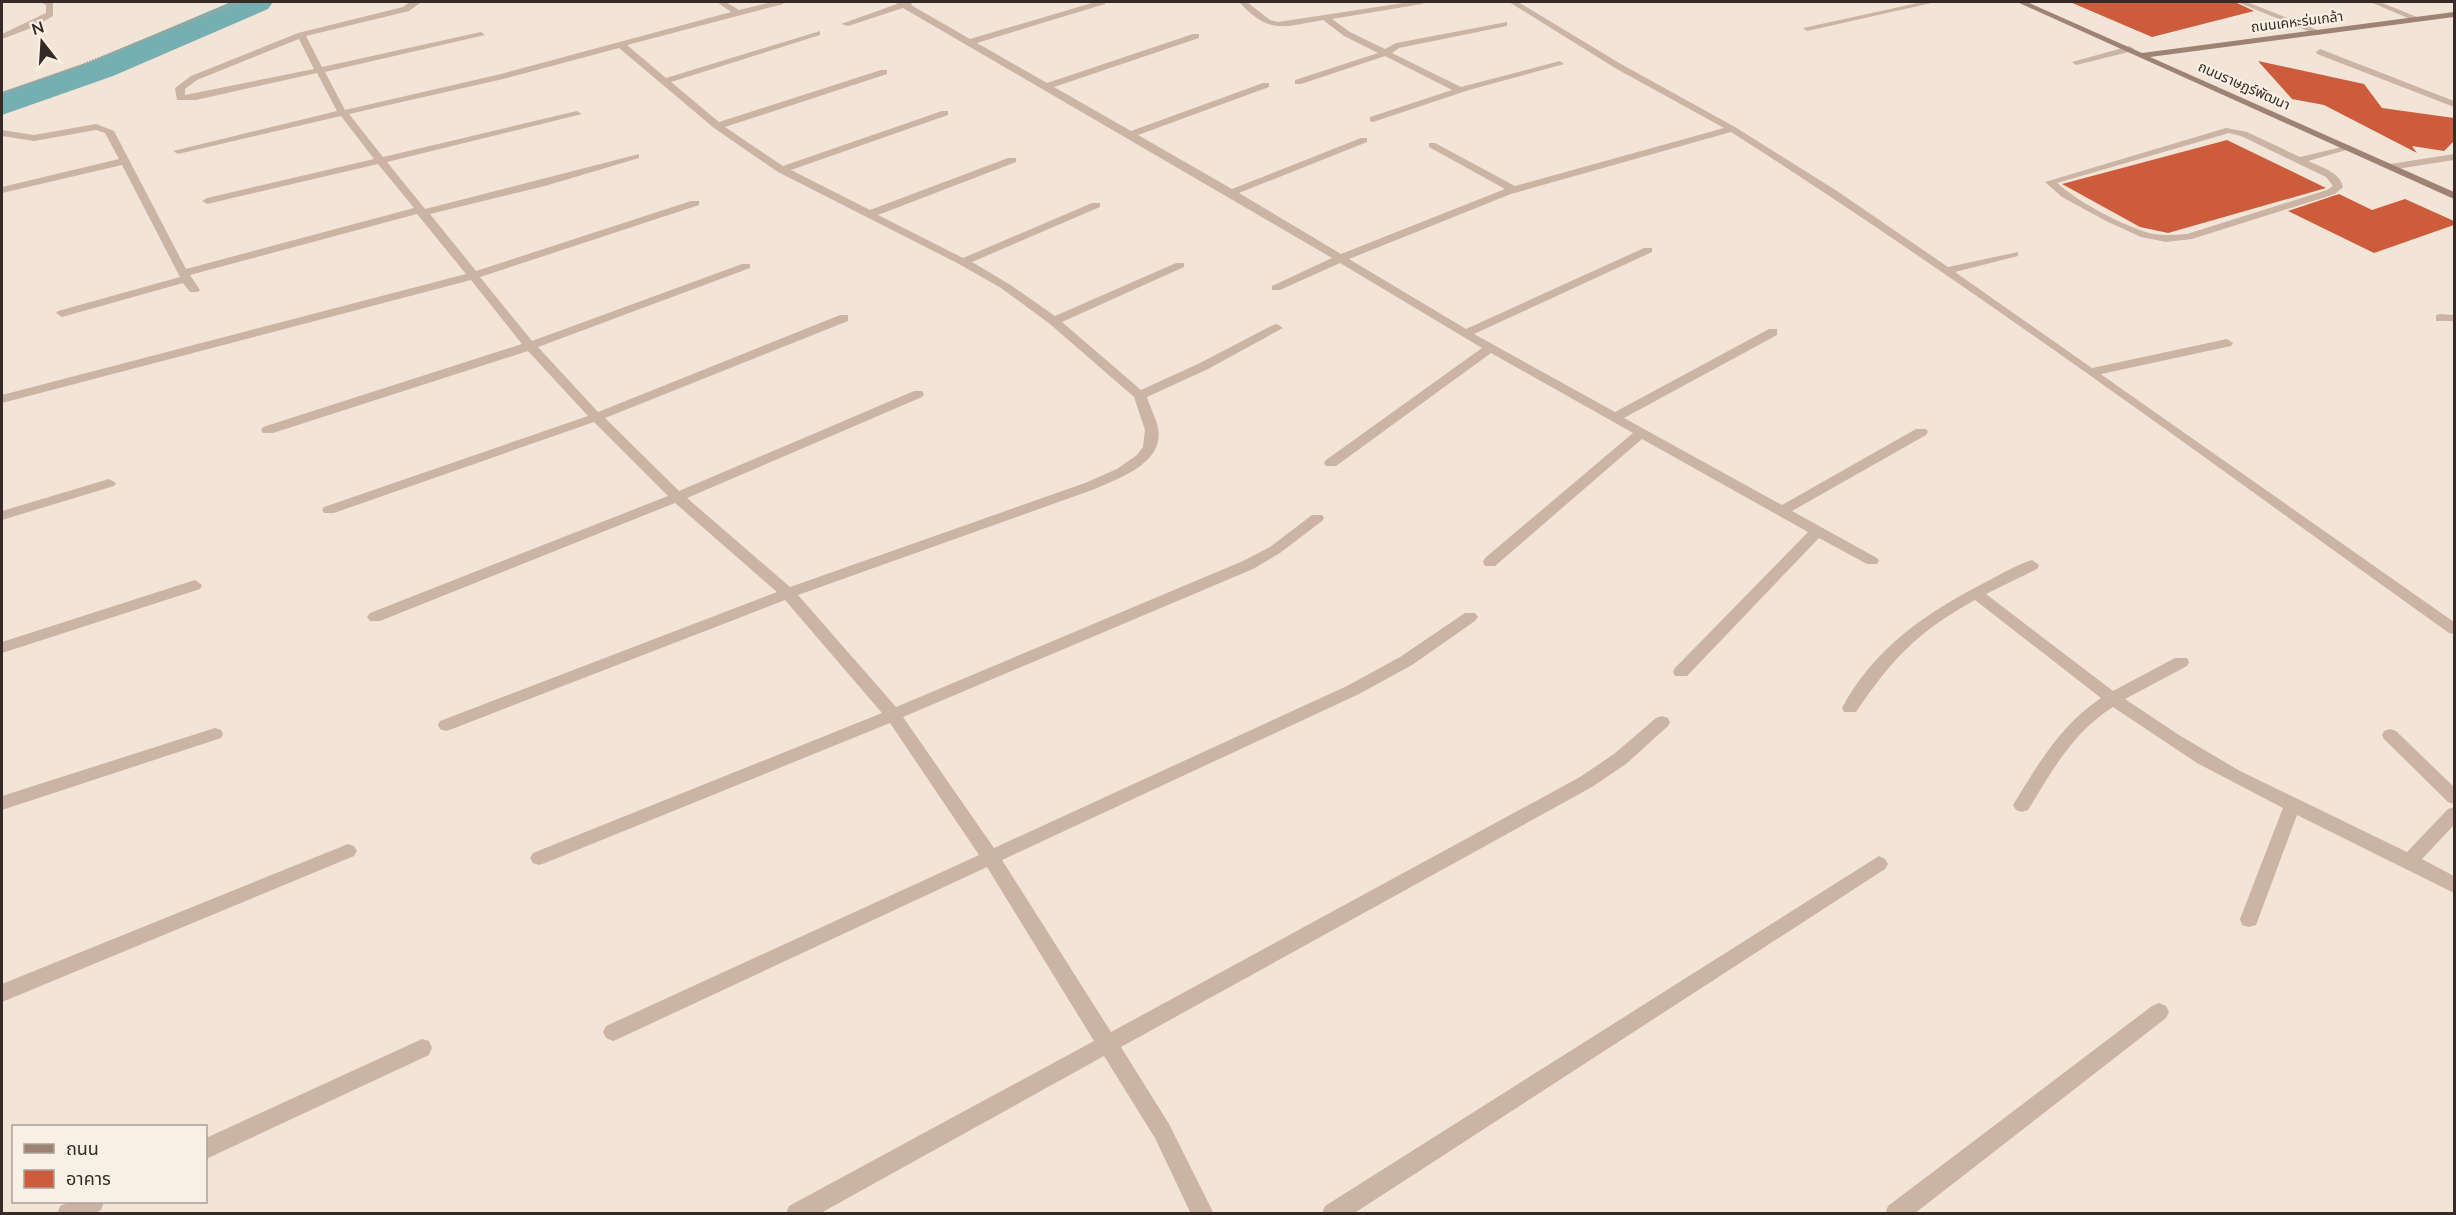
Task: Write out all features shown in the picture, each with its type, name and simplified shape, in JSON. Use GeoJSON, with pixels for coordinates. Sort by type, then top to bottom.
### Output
{"type":"FeatureCollection","features":[{"type":"Feature","properties":{"kind":"street"},"geometry":{"type":"LineString","coordinates":[[2,37],[50,14],[50,4],[45,2]]}},
{"type":"Feature","properties":{"kind":"street"},"geometry":{"type":"LineString","coordinates":[[414,2],[416,3],[413,6],[406,9],[301,35],[194,78],[180,88],[180,98],[196,97],[319,72],[481,35]]}},
{"type":"Feature","properties":{"kind":"street"},"geometry":{"type":"LineString","coordinates":[[722,2],[738,13]]}},
{"type":"Feature","properties":{"kind":"street"},"geometry":{"type":"LineString","coordinates":[[178,151],[461,86],[780,2]]}},
{"type":"Feature","properties":{"kind":"street"},"geometry":{"type":"LineString","coordinates":[[968,43],[1102,2]]}},
{"type":"Feature","properties":{"kind":"street"},"geometry":{"type":"LineString","coordinates":[[1243,2],[1267,22],[1278,25],[1424,2]]}},
{"type":"Feature","properties":{"kind":"street"},"geometry":{"type":"LineString","coordinates":[[1417,2],[1424,2]]}},
{"type":"Feature","properties":{"kind":"street"},"geometry":{"type":"LineString","coordinates":[[1513,2],[1618,66],[1732,129],[1833,193],[2092,372],[2454,629]]}},
{"type":"Feature","properties":{"kind":"street"},"geometry":{"type":"LineString","coordinates":[[1807,28],[1932,2]]}},
{"type":"Feature","properties":{"kind":"street","name":"ถนนราษฏร์พัฒนา"},"geometry":{"type":"LineString","coordinates":[[2021,2],[2454,196]]}},
{"type":"Feature","properties":{"kind":"street"},"geometry":{"type":"LineString","coordinates":[[2241,2],[2321,33]]}},
{"type":"Feature","properties":{"kind":"street"},"geometry":{"type":"LineString","coordinates":[[2374,2],[2418,19]]}},
{"type":"Feature","properties":{"kind":"street"},"geometry":{"type":"LineString","coordinates":[[845,24],[906,3],[968,43],[1231,193],[1490,348],[1872,561]]}},
{"type":"Feature","properties":{"kind":"street","name":"ถนนเคหะร่มเกล้า"},"geometry":{"type":"LineString","coordinates":[[2143,55],[2454,14]]}},
{"type":"Feature","properties":{"kind":"street"},"geometry":{"type":"LineString","coordinates":[[1326,18],[1347,34],[1458,89]]}},
{"type":"Feature","properties":{"kind":"street"},"geometry":{"type":"LineString","coordinates":[[1298,82],[1385,52],[1396,46],[1504,24]]}},
{"type":"Feature","properties":{"kind":"street"},"geometry":{"type":"LineString","coordinates":[[665,81],[817,33]]}},
{"type":"Feature","properties":{"kind":"street"},"geometry":{"type":"LineString","coordinates":[[301,35],[342,112],[530,346],[596,417],[677,497],[788,593],[893,715],[991,858],[1162,1131],[1203,1214]]}},
{"type":"Feature","properties":{"kind":"street"},"geometry":{"type":"LineString","coordinates":[[1045,87],[1196,36]]}},
{"type":"Feature","properties":{"kind":"street"},"geometry":{"type":"LineString","coordinates":[[446,725],[788,593],[1089,486],[1122,472],[1142,458],[1150,447],[1152,430],[1140,395],[1054,321],[1005,286],[963,262],[782,170],[717,126],[621,45]]}},
{"type":"Feature","properties":{"kind":"street"},"geometry":{"type":"LineString","coordinates":[[2076,62],[2130,49]]}},
{"type":"Feature","properties":{"kind":"street"},"geometry":{"type":"LineString","coordinates":[[2319,52],[2454,104]]}},
{"type":"Feature","properties":{"kind":"street"},"geometry":{"type":"LineString","coordinates":[[1373,119],[1458,89],[1560,64]]}},
{"type":"Feature","properties":{"kind":"street"},"geometry":{"type":"LineString","coordinates":[[717,126],[884,72]]}},
{"type":"Feature","properties":{"kind":"street"},"geometry":{"type":"LineString","coordinates":[[1130,135],[1266,85]]}},
{"type":"Feature","properties":{"kind":"street"},"geometry":{"type":"LineString","coordinates":[[782,170],[945,113]]}},
{"type":"Feature","properties":{"kind":"street"},"geometry":{"type":"LineString","coordinates":[[207,201],[578,114]]}},
{"type":"Feature","properties":{"kind":"street"},"geometry":{"type":"LineString","coordinates":[[2,133],[34,138],[82,129],[103,128],[109,131],[185,276],[195,290]]}},
{"type":"Feature","properties":{"kind":"street"},"geometry":{"type":"LineString","coordinates":[[1276,288],[1340,259],[1514,190],[1732,129]]}},
{"type":"Feature","properties":{"kind":"street"},"geometry":{"type":"LineString","coordinates":[[2300,160],[2330,175],[2337,182],[2338,188],[2188,237],[2175,239],[2145,235],[2127,227],[2060,192],[2050,182],[2229,130],[2244,134],[2300,160],[2346,147]]}},
{"type":"Feature","properties":{"kind":"street"},"geometry":{"type":"LineString","coordinates":[[1231,193],[1364,140]]}},
{"type":"Feature","properties":{"kind":"street"},"geometry":{"type":"LineString","coordinates":[[1432,145],[1514,190]]}},
{"type":"Feature","properties":{"kind":"street"},"geometry":{"type":"LineString","coordinates":[[62,313],[185,276],[421,212],[541,184],[635,156]]}},
{"type":"Feature","properties":{"kind":"street"},"geometry":{"type":"LineString","coordinates":[[2390,167],[2454,157]]}},
{"type":"Feature","properties":{"kind":"street"},"geometry":{"type":"LineString","coordinates":[[867,215],[1012,160]]}},
{"type":"Feature","properties":{"kind":"street"},"geometry":{"type":"LineString","coordinates":[[2,190],[125,161]]}},
{"type":"Feature","properties":{"kind":"street"},"geometry":{"type":"LineString","coordinates":[[2,399],[475,275],[695,203]]}},
{"type":"Feature","properties":{"kind":"street"},"geometry":{"type":"LineString","coordinates":[[963,262],[1096,205]]}},
{"type":"Feature","properties":{"kind":"street"},"geometry":{"type":"LineString","coordinates":[[1466,333],[1648,250]]}},
{"type":"Feature","properties":{"kind":"street"},"geometry":{"type":"LineString","coordinates":[[1946,271],[2014,254]]}},
{"type":"Feature","properties":{"kind":"street"},"geometry":{"type":"LineString","coordinates":[[1054,321],[1180,265]]}},
{"type":"Feature","properties":{"kind":"street"},"geometry":{"type":"LineString","coordinates":[[268,430],[530,346],[746,266]]}},
{"type":"Feature","properties":{"kind":"street"},"geometry":{"type":"LineString","coordinates":[[329,510],[596,417],[844,318]]}},
{"type":"Feature","properties":{"kind":"street"},"geometry":{"type":"LineString","coordinates":[[2440,318],[2454,318]]}},
{"type":"Feature","properties":{"kind":"street"},"geometry":{"type":"LineString","coordinates":[[1140,395],[1204,366],[1277,328]]}},
{"type":"Feature","properties":{"kind":"street"},"geometry":{"type":"LineString","coordinates":[[1614,418],[1773,332]]}},
{"type":"Feature","properties":{"kind":"street"},"geometry":{"type":"LineString","coordinates":[[2092,372],[2228,343]]}},
{"type":"Feature","properties":{"kind":"street"},"geometry":{"type":"LineString","coordinates":[[1331,463],[1490,348]]}},
{"type":"Feature","properties":{"kind":"street"},"geometry":{"type":"LineString","coordinates":[[375,617],[677,497],[918,394]]}},
{"type":"Feature","properties":{"kind":"street"},"geometry":{"type":"LineString","coordinates":[[1780,511],[1921,432]]}},
{"type":"Feature","properties":{"kind":"street"},"geometry":{"type":"LineString","coordinates":[[1490,562],[1641,433]]}},
{"type":"Feature","properties":{"kind":"street"},"geometry":{"type":"LineString","coordinates":[[2,516],[109,483]]}},
{"type":"Feature","properties":{"kind":"street"},"geometry":{"type":"LineString","coordinates":[[539,858],[893,715],[1248,565],[1275,549],[1317,518]]}},
{"type":"Feature","properties":{"kind":"street"},"geometry":{"type":"LineString","coordinates":[[1681,672],[1817,531]]}},
{"type":"Feature","properties":{"kind":"street"},"geometry":{"type":"LineString","coordinates":[[1850,708],[1888,656],[1922,626],[1975,593],[2032,565]]}},
{"type":"Feature","properties":{"kind":"street"},"geometry":{"type":"LineString","coordinates":[[2,648],[195,585]]}},
{"type":"Feature","properties":{"kind":"street"},"geometry":{"type":"LineString","coordinates":[[1975,593],[2112,699],[2203,758],[2292,806],[2410,860],[2454,885]]}},
{"type":"Feature","properties":{"kind":"street"},"geometry":{"type":"LineString","coordinates":[[613,1032],[1353,690],[1406,661],[1470,617]]}},
{"type":"Feature","properties":{"kind":"street"},"geometry":{"type":"LineString","coordinates":[[2022,805],[2052,757],[2077,725],[2112,699],[2181,662]]}},
{"type":"Feature","properties":{"kind":"street"},"geometry":{"type":"LineString","coordinates":[[797,1214],[1586,782],[1620,759],[1662,722]]}},
{"type":"Feature","properties":{"kind":"street"},"geometry":{"type":"LineString","coordinates":[[2,803],[215,734]]}},
{"type":"Feature","properties":{"kind":"street"},"geometry":{"type":"LineString","coordinates":[[2390,735],[2454,797]]}},
{"type":"Feature","properties":{"kind":"street"},"geometry":{"type":"LineString","coordinates":[[2249,919],[2292,806]]}},
{"type":"Feature","properties":{"kind":"street"},"geometry":{"type":"LineString","coordinates":[[2410,860],[2454,814]]}},
{"type":"Feature","properties":{"kind":"street"},"geometry":{"type":"LineString","coordinates":[[2,993],[348,851]]}},
{"type":"Feature","properties":{"kind":"street"},"geometry":{"type":"LineString","coordinates":[[1333,1214],[1879,864]]}},
{"type":"Feature","properties":{"kind":"street"},"geometry":{"type":"LineString","coordinates":[[1907,1210],[2159,1012]]}},
{"type":"Feature","properties":{"kind":"street"},"geometry":{"type":"LineString","coordinates":[[207,1149],[422,1048]]}},
{"type":"Feature","properties":{"kind":"street"},"geometry":{"type":"LineString","coordinates":[[68,1214],[91,1203]]}},
{"type":"Feature","properties":{"kind":"path"},"geometry":{"type":"LineString","coordinates":[[2,93],[81,65],[239,2]]}},
{"type":"Feature","properties":{"kind":"building"},"geometry":{"type":"Polygon","coordinates":[[[2070,2],[2235,2],[2254,11],[2152,37],[2070,2]]]}},
{"type":"Feature","properties":{"kind":"building"},"geometry":{"type":"Polygon","coordinates":[[[2258,61],[2364,84],[2382,108],[2454,118],[2454,141],[2444,151],[2412,146],[2417,153],[2324,105],[2292,99],[2258,61]]]}},
{"type":"Feature","properties":{"kind":"building"},"geometry":{"type":"Polygon","coordinates":[[[2227,140],[2326,188],[2168,233],[2140,227],[2062,184],[2227,140]]]}},
{"type":"Feature","properties":{"kind":"building"},"geometry":{"type":"Polygon","coordinates":[[[2339,194],[2372,210],[2405,199],[2454,221],[2454,225],[2374,253],[2288,211],[2339,194]]]}},
{"type":"Feature","properties":{"kind":"waterway"},"geometry":{"type":"LineString","coordinates":[[2,104],[101,69],[257,2]]}}]}
